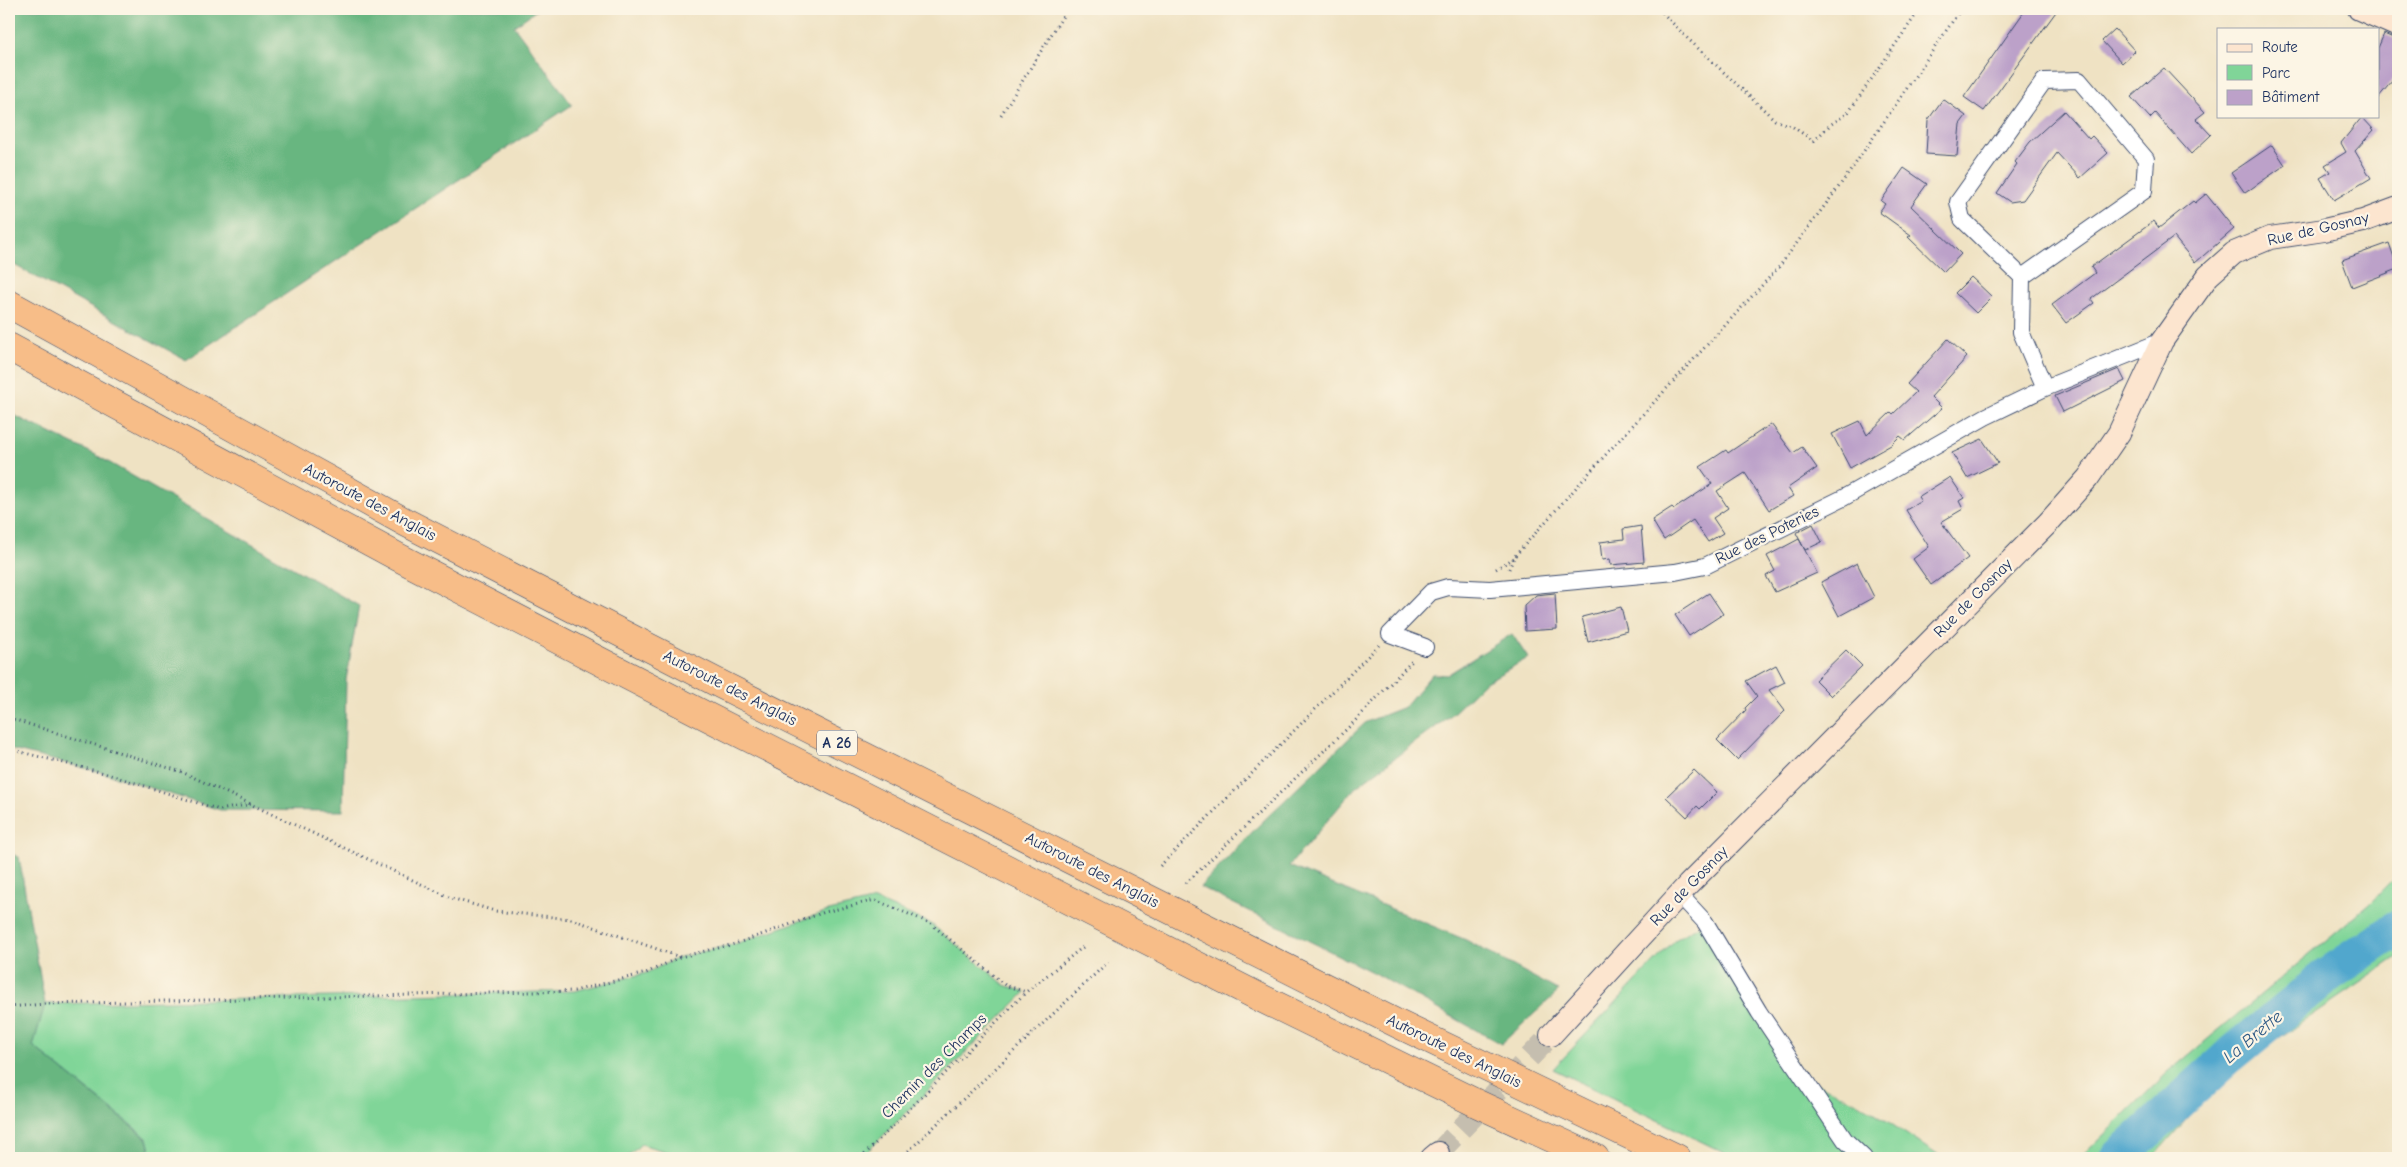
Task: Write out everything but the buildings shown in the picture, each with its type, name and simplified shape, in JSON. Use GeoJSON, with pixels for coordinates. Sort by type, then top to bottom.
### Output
{"type":"FeatureCollection","features":[{"type":"Feature","properties":{"kind":"highway","name":"Autoroute des Anglais"},"geometry":{"type":"LineString","coordinates":[[9,304],[405,522],[722,685],[1390,1019],[1677,1158]]}},
{"type":"Feature","properties":{"kind":"highway","name":"A 26"},"geometry":{"type":"LineString","coordinates":[[9,347],[398,557],[717,722],[1263,999],[1478,1104],[1595,1158]]}},
{"type":"Feature","properties":{"kind":"street"},"geometry":{"type":"LineString","coordinates":[[2359,9],[2398,26]]}},
{"type":"Feature","properties":{"kind":"street"},"geometry":{"type":"LineString","coordinates":[[2022,277],[2144,191],[2146,160],[2079,80],[2044,81],[1958,202],[1962,219],[2022,277],[2021,332],[2045,388]]}},
{"type":"Feature","properties":{"kind":"street","name":"Rue de Gosnay"},"geometry":{"type":"LineString","coordinates":[[1551,1035],[1680,894],[2048,523],[2088,478],[2119,433],[2162,341],[2208,276],[2234,253],[2270,238],[2324,230],[2363,221],[2398,208]]}},
{"type":"Feature","properties":{"kind":"street","name":"Rue des Poteries"},"geometry":{"type":"LineString","coordinates":[[1390,634],[1430,592],[1448,587],[1490,589],[1675,572],[1705,566],[1843,498],[1985,417],[2045,388],[2162,341]]}},
{"type":"Feature","properties":{"kind":"street"},"geometry":{"type":"LineString","coordinates":[[1390,634],[1425,647]]}},
{"type":"Feature","properties":{"kind":"street"},"geometry":{"type":"LineString","coordinates":[[1680,894],[1705,922],[1759,1012],[1844,1140],[1864,1158]]}},
{"type":"Feature","properties":{"kind":"path"},"geometry":{"type":"LineString","coordinates":[[1001,115],[1063,16],[1064,9]]}},
{"type":"Feature","properties":{"kind":"path"},"geometry":{"type":"LineString","coordinates":[[1659,9],[1686,37],[1775,120],[1793,127],[1814,141],[1830,125],[1848,113],[1920,9]]}},
{"type":"Feature","properties":{"kind":"path"},"geometry":{"type":"LineString","coordinates":[[1490,589],[1505,578],[1514,557],[1779,267],[1849,173],[1961,9]]}},
{"type":"Feature","properties":{"kind":"path"},"geometry":{"type":"LineString","coordinates":[[1160,866],[1390,634]]}},
{"type":"Feature","properties":{"kind":"path"},"geometry":{"type":"LineString","coordinates":[[1186,883],[1353,723],[1425,647]]}},
{"type":"Feature","properties":{"kind":"path"},"geometry":{"type":"LineString","coordinates":[[9,718],[182,772],[451,898],[495,911],[571,919],[680,957]]}},
{"type":"Feature","properties":{"kind":"path"},"geometry":{"type":"LineString","coordinates":[[9,749],[104,773],[220,810],[252,804]]}},
{"type":"Feature","properties":{"kind":"path"},"geometry":{"type":"LineString","coordinates":[[9,1007],[45,1004],[574,991],[646,973],[680,957],[735,944],[825,912],[875,900],[930,923],[1005,985],[1026,992]]}},
{"type":"Feature","properties":{"kind":"path","name":"Chemin des Champs"},"geometry":{"type":"LineString","coordinates":[[861,1158],[1026,992],[1084,946]]}},
{"type":"Feature","properties":{"kind":"path"},"geometry":{"type":"LineString","coordinates":[[900,1158],[1108,962]]}},
{"type":"Feature","properties":{"kind":"green space"},"geometry":{"type":"Polygon","coordinates":[[[9,9],[538,9],[514,26],[572,105],[186,360],[9,262],[9,9]]]}},
{"type":"Feature","properties":{"kind":"green space"},"geometry":{"type":"Polygon","coordinates":[[[9,413],[96,455],[359,606],[346,680],[343,811],[220,810],[104,773],[9,749],[9,413]]]}},
{"type":"Feature","properties":{"kind":"green space"},"geometry":{"type":"Polygon","coordinates":[[[1512,634],[1528,658],[1484,683],[1450,716],[1355,788],[1289,866],[1466,940],[1559,991],[1501,1044],[1374,973],[1200,887],[1258,826],[1366,722],[1404,707],[1432,674],[1447,675],[1512,634]]]}},
{"type":"Feature","properties":{"kind":"green space"},"geometry":{"type":"Polygon","coordinates":[[[9,853],[19,857],[45,1004],[33,1046],[147,1139],[152,1158],[9,1158],[9,853]]]}},
{"type":"Feature","properties":{"kind":"green space"},"geometry":{"type":"Polygon","coordinates":[[[2398,875],[2398,957],[2248,1059],[2210,1093],[2152,1158],[2080,1158],[2166,1074],[2368,905],[2398,875]]]}},
{"type":"Feature","properties":{"kind":"green space"},"geometry":{"type":"Polygon","coordinates":[[[875,900],[930,923],[1005,985],[1026,992],[861,1158],[687,1158],[641,1144],[626,1158],[152,1158],[147,1138],[33,1046],[45,1004],[574,991],[646,973],[680,957],[735,944],[825,912],[875,900]]]}},
{"type":"Feature","properties":{"kind":"green space"},"geometry":{"type":"Polygon","coordinates":[[[1705,922],[1802,1076],[1866,1107],[1942,1158],[1735,1158],[1553,1069],[1675,940],[1705,922]]]}},
{"type":"Feature","properties":{"kind":"waterway","name":"La Brette"},"geometry":{"type":"LineString","coordinates":[[2118,1158],[2227,1058],[2329,974],[2398,928]]}},
{"type":"Feature","properties":{"kind":"tunnel"},"geometry":{"type":"LineString","coordinates":[[1438,1153],[1551,1035]]}}]}
